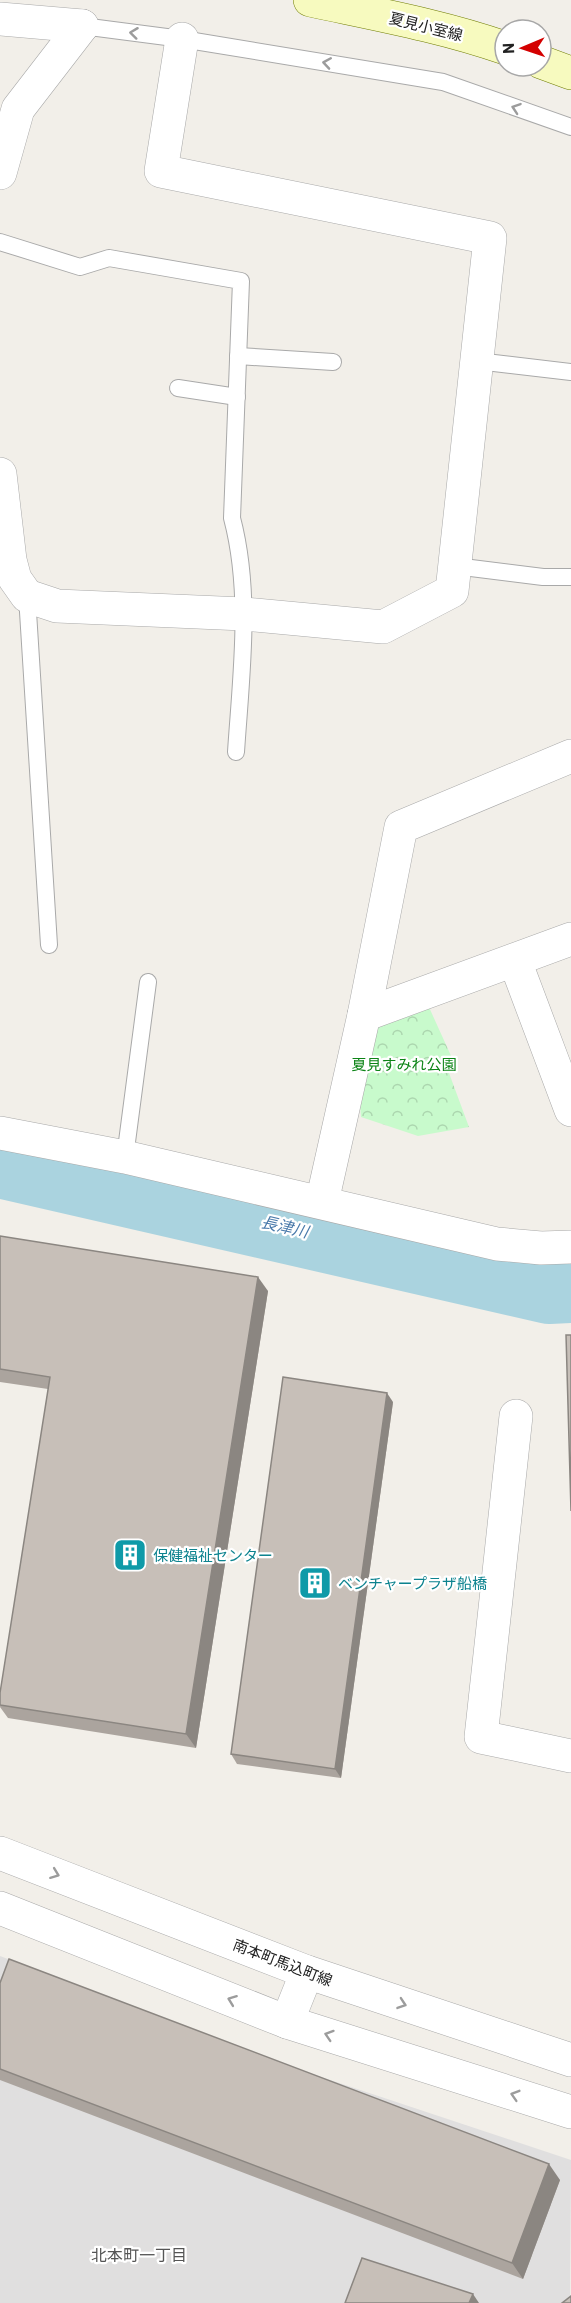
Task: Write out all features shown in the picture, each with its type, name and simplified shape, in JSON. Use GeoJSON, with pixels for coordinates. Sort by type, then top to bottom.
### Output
{"type":"FeatureCollection","features":[{"type":"Feature","properties":{"kind":"main road","name":"夏見小室線"},"geometry":{"type":"LineString","coordinates":[[310,0],[403,20],[493,44]]}},
{"type":"Feature","properties":{"kind":"main road"},"geometry":{"type":"LineString","coordinates":[[553,66],[571,73]]}},
{"type":"Feature","properties":{"kind":"street"},"geometry":{"type":"LineString","coordinates":[[0,19],[82,26]]}},
{"type":"Feature","properties":{"kind":"street"},"geometry":{"type":"LineString","coordinates":[[0,173],[18,109],[82,26]]}},
{"type":"Feature","properties":{"kind":"street"},"geometry":{"type":"LineString","coordinates":[[0,474],[14,585],[57,606],[244,614],[383,627],[452,591],[490,238],[161,171],[182,39]]}},
{"type":"Feature","properties":{"kind":"street"},"geometry":{"type":"LineString","coordinates":[[322,1202],[364,1015],[401,827],[571,756]]}},
{"type":"Feature","properties":{"kind":"street"},"geometry":{"type":"LineString","coordinates":[[364,1015],[571,939]]}},
{"type":"Feature","properties":{"kind":"street"},"geometry":{"type":"LineString","coordinates":[[515,961],[571,1110]]}},
{"type":"Feature","properties":{"kind":"street"},"geometry":{"type":"LineString","coordinates":[[0,1133],[125,1157],[497,1244],[541,1248],[571,1247]]}},
{"type":"Feature","properties":{"kind":"street"},"geometry":{"type":"LineString","coordinates":[[516,1416],[481,1737],[571,1756]]}},
{"type":"Feature","properties":{"kind":"street","name":"南本町馬込町線"},"geometry":{"type":"LineString","coordinates":[[0,1853],[307,1972],[571,2060]]}},
{"type":"Feature","properties":{"kind":"street"},"geometry":{"type":"LineString","coordinates":[[0,1908],[287,2022],[571,2112]]}},
{"type":"Feature","properties":{"kind":"street"},"geometry":{"type":"LineString","coordinates":[[287,2022],[307,1972]]}},
{"type":"Feature","properties":{"kind":"lane"},"geometry":{"type":"LineString","coordinates":[[82,26],[182,39],[443,82],[571,127]]}},
{"type":"Feature","properties":{"kind":"lane"},"geometry":{"type":"LineString","coordinates":[[0,242],[80,267],[109,258],[241,281],[232,518],[239,545],[244,614],[236,752]]}},
{"type":"Feature","properties":{"kind":"lane"},"geometry":{"type":"LineString","coordinates":[[238,356],[333,362]]}},
{"type":"Feature","properties":{"kind":"lane"},"geometry":{"type":"LineString","coordinates":[[477,361],[571,372]]}},
{"type":"Feature","properties":{"kind":"lane"},"geometry":{"type":"LineString","coordinates":[[178,388],[237,397]]}},
{"type":"Feature","properties":{"kind":"lane"},"geometry":{"type":"LineString","coordinates":[[455,566],[543,577],[571,577]]}},
{"type":"Feature","properties":{"kind":"lane"},"geometry":{"type":"LineString","coordinates":[[14,585],[50,945]]}},
{"type":"Feature","properties":{"kind":"lane"},"geometry":{"type":"LineString","coordinates":[[125,1157],[148,982]]}},
{"type":"Feature","properties":{"kind":"shaded area"},"geometry":{"type":"Polygon","coordinates":[[[0,1956],[297,2069],[571,2160],[570,2303],[0,2303],[0,1956]]]}},
{"type":"Feature","properties":{"kind":"green space","name":"夏見すみれ公園"},"geometry":{"type":"Polygon","coordinates":[[[428,1005],[457,1069],[449,1073],[469,1127],[418,1136],[361,1117],[357,1062],[366,1024],[428,1005]]]}},
{"type":"Feature","properties":{"kind":"building","name":"保健福祉センター"},"geometry":{"type":"Polygon","coordinates":[[[0,1236],[258,1277],[186,1734],[0,1705],[0,1693],[50,1377],[0,1369],[0,1236]]]}},
{"type":"Feature","properties":{"kind":"building"},"geometry":{"type":"Polygon","coordinates":[[[566,1335],[571,1335],[571,1511],[566,1335]]]}},
{"type":"Feature","properties":{"kind":"building","name":"ベンチャープラザ船橋"},"geometry":{"type":"Polygon","coordinates":[[[283,1377],[387,1393],[335,1769],[231,1754],[283,1377]]]}},
{"type":"Feature","properties":{"kind":"building"},"geometry":{"type":"Polygon","coordinates":[[[9,1959],[549,2164],[512,2263],[0,2069],[0,1983],[9,1959]]]}},
{"type":"Feature","properties":{"kind":"building"},"geometry":{"type":"Polygon","coordinates":[[[362,2258],[473,2294],[469,2303],[345,2303],[362,2258]]]}},
{"type":"Feature","properties":{"kind":"building"},"geometry":{"type":"Polygon","coordinates":[[[571,2296],[571,2303],[562,2303],[571,2296]]]}},
{"type":"Feature","properties":{"kind":"waterway","name":"長津川"},"geometry":{"type":"LineString","coordinates":[[0,1161],[549,1287],[571,1286]]}},
{"type":"Feature","properties":{"kind":"place","name":"保健福祉センター"},"geometry":{"type":"Point","coordinates":[130,1555]}},
{"type":"Feature","properties":{"kind":"place","name":"ベンチャープラザ船橋"},"geometry":{"type":"Point","coordinates":[315,1583]}},
{"type":"Feature","properties":{"kind":"district","name":"北本町一丁目"},"geometry":{"type":"Point","coordinates":[139,2254]}}]}
